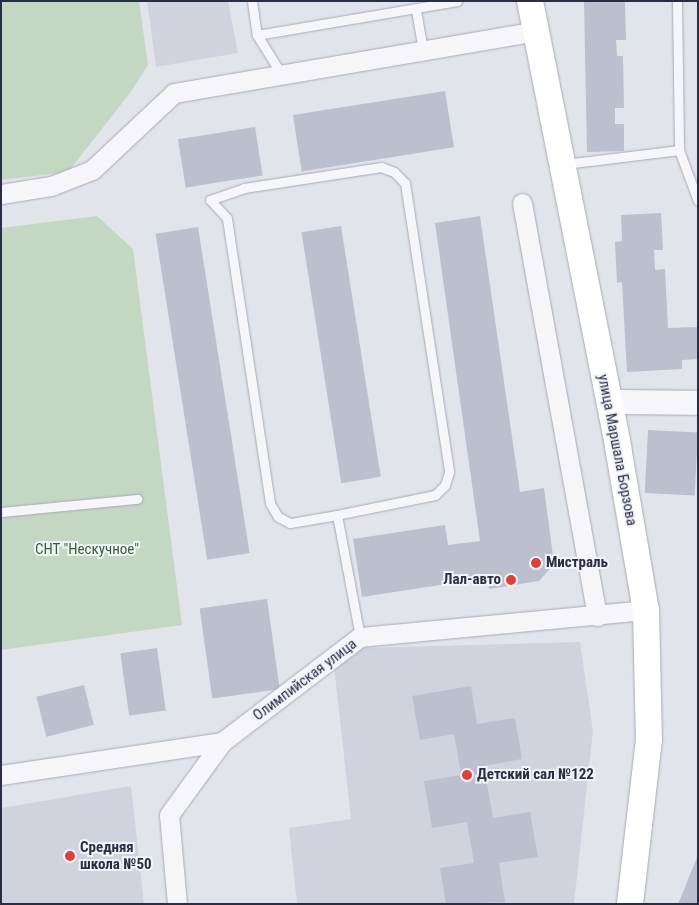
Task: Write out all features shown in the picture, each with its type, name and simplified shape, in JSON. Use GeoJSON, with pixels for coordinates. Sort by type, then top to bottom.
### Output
{"type":"FeatureCollection","features":[{"type":"Feature","properties":{"kind":"main road","name":"улица Маршала Борзова"},"geometry":{"type":"LineString","coordinates":[[530,1],[609,402],[646,610],[649,739],[630,904]]}},
{"type":"Feature","properties":{"kind":"street"},"geometry":{"type":"LineString","coordinates":[[1,194],[51,186],[92,170],[174,93],[536,31]]}},
{"type":"Feature","properties":{"kind":"street"},"geometry":{"type":"LineString","coordinates":[[522,203],[597,616]]}},
{"type":"Feature","properties":{"kind":"street"},"geometry":{"type":"LineString","coordinates":[[609,402],[698,403]]}},
{"type":"Feature","properties":{"kind":"street","name":"Олимпийская улица"},"geometry":{"type":"LineString","coordinates":[[1,775],[222,742],[360,637],[646,610]]}},
{"type":"Feature","properties":{"kind":"street"},"geometry":{"type":"LineString","coordinates":[[177,904],[169,815],[222,742]]}},
{"type":"Feature","properties":{"kind":"lane"},"geometry":{"type":"LineString","coordinates":[[252,1],[257,35],[282,75]]}},
{"type":"Feature","properties":{"kind":"lane"},"geometry":{"type":"LineString","coordinates":[[257,35],[416,10],[457,1]]}},
{"type":"Feature","properties":{"kind":"lane"},"geometry":{"type":"LineString","coordinates":[[677,1],[679,150],[698,201]]}},
{"type":"Feature","properties":{"kind":"lane"},"geometry":{"type":"LineString","coordinates":[[416,10],[423,51]]}},
{"type":"Feature","properties":{"kind":"lane"},"geometry":{"type":"LineString","coordinates":[[561,164],[679,150]]}},
{"type":"Feature","properties":{"kind":"lane"},"geometry":{"type":"LineString","coordinates":[[381,167],[394,172],[405,183],[449,472],[445,486],[435,495],[337,516],[290,523],[278,517],[270,503],[227,218],[210,200],[244,188],[381,167]]}},
{"type":"Feature","properties":{"kind":"lane"},"geometry":{"type":"LineString","coordinates":[[1,512],[138,499]]}},
{"type":"Feature","properties":{"kind":"lane"},"geometry":{"type":"LineString","coordinates":[[337,516],[360,637]]}},
{"type":"Feature","properties":{"kind":"shaded area"},"geometry":{"type":"Polygon","coordinates":[[[147,1],[228,1],[238,53],[156,67],[147,1]]]}},
{"type":"Feature","properties":{"kind":"shaded area","name":"Детский сал №122"},"geometry":{"type":"Polygon","coordinates":[[[580,642],[593,731],[574,904],[297,904],[289,828],[351,819],[334,666],[360,648],[580,642]]]}},
{"type":"Feature","properties":{"kind":"shaded area","name":"Средняя школа №50"},"geometry":{"type":"Polygon","coordinates":[[[131,786],[144,904],[1,904],[1,808],[131,786]]]}},
{"type":"Feature","properties":{"kind":"green space"},"geometry":{"type":"Polygon","coordinates":[[[1,1],[139,1],[148,65],[130,93],[68,172],[1,180],[1,1]]]}},
{"type":"Feature","properties":{"kind":"green space","name":"СНТ \"Нескучное\""},"geometry":{"type":"Polygon","coordinates":[[[97,216],[133,249],[182,625],[1,650],[1,228],[97,216]]]}},
{"type":"Feature","properties":{"kind":"building"},"geometry":{"type":"Polygon","coordinates":[[[584,1],[625,1],[626,40],[616,40],[617,56],[623,56],[624,108],[615,108],[615,124],[624,124],[624,151],[587,152],[584,1]]]}},
{"type":"Feature","properties":{"kind":"building"},"geometry":{"type":"Polygon","coordinates":[[[445,91],[454,147],[302,171],[293,115],[445,91]]]}},
{"type":"Feature","properties":{"kind":"building"},"geometry":{"type":"Polygon","coordinates":[[[255,127],[263,175],[186,188],[178,139],[255,127]]]}},
{"type":"Feature","properties":{"kind":"building"},"geometry":{"type":"Polygon","coordinates":[[[661,213],[663,250],[654,250],[655,270],[665,269],[668,328],[698,327],[698,359],[682,360],[682,369],[627,372],[622,282],[617,283],[615,242],[622,241],[621,215],[661,213]]]}},
{"type":"Feature","properties":{"kind":"building"},"geometry":{"type":"Polygon","coordinates":[[[480,216],[520,492],[544,488],[554,564],[539,581],[489,589],[487,575],[475,574],[466,581],[362,597],[353,539],[445,525],[448,545],[480,541],[435,223],[480,216]]]}},
{"type":"Feature","properties":{"kind":"building"},"geometry":{"type":"Polygon","coordinates":[[[341,226],[381,477],[341,483],[301,232],[341,226]]]}},
{"type":"Feature","properties":{"kind":"building"},"geometry":{"type":"Polygon","coordinates":[[[198,227],[250,553],[207,560],[156,234],[198,227]]]}},
{"type":"Feature","properties":{"kind":"building"},"geometry":{"type":"Polygon","coordinates":[[[648,430],[698,433],[695,496],[645,493],[648,430]]]}},
{"type":"Feature","properties":{"kind":"building"},"geometry":{"type":"Polygon","coordinates":[[[267,599],[280,689],[212,699],[200,608],[267,599]]]}},
{"type":"Feature","properties":{"kind":"building"},"geometry":{"type":"Polygon","coordinates":[[[157,648],[166,710],[129,716],[120,653],[157,648]]]}},
{"type":"Feature","properties":{"kind":"building"},"geometry":{"type":"Polygon","coordinates":[[[84,685],[94,725],[46,737],[36,697],[84,685]]]}},
{"type":"Feature","properties":{"kind":"building"},"geometry":{"type":"Polygon","coordinates":[[[471,686],[477,724],[515,718],[522,759],[484,766],[493,818],[530,812],[538,857],[499,863],[505,902],[446,904],[440,868],[474,863],[467,822],[432,828],[424,781],[461,775],[454,734],[420,740],[412,696],[471,686]]]}},
{"type":"Feature","properties":{"kind":"building"},"geometry":{"type":"Polygon","coordinates":[[[698,855],[698,904],[678,904],[698,855]]]}},
{"type":"Feature","properties":{"kind":"place","name":"Мистраль"},"geometry":{"type":"Point","coordinates":[536,563]}},
{"type":"Feature","properties":{"kind":"place","name":"Лал-авто"},"geometry":{"type":"Point","coordinates":[511,580]}},
{"type":"Feature","properties":{"kind":"place","name":"Детский сал №122"},"geometry":{"type":"Point","coordinates":[467,775]}},
{"type":"Feature","properties":{"kind":"place","name":"Средняя школа №50"},"geometry":{"type":"Point","coordinates":[70,856]}}]}
